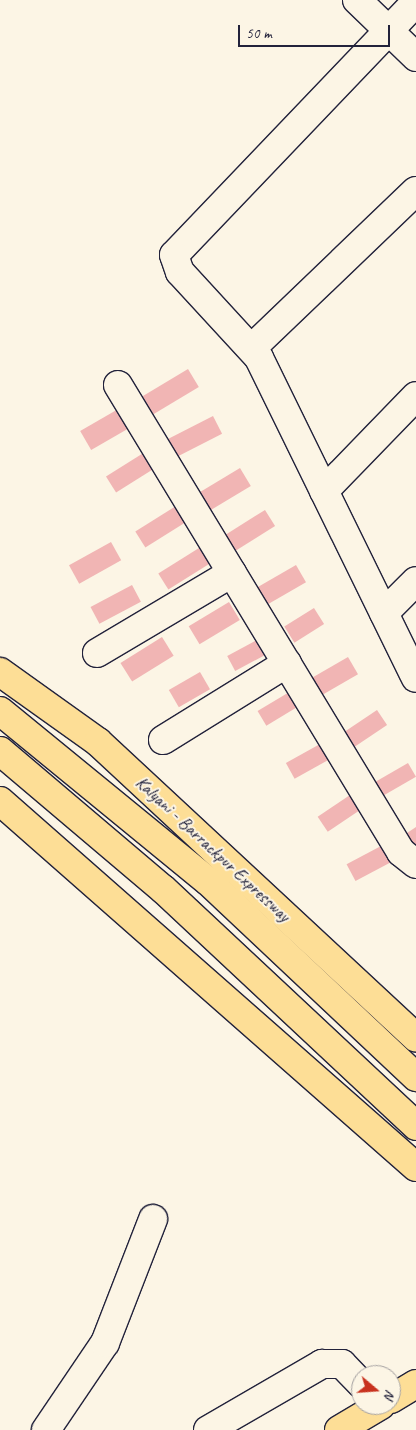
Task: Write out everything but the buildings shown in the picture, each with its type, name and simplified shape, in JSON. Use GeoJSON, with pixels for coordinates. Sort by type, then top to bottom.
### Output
{"type":"FeatureCollection","features":[{"type":"Feature","properties":{"kind":"highway","name":"Kalyani - Barrackpur Expressway"},"geometry":{"type":"LineString","coordinates":[[0,672],[98,742],[416,1038]]}},
{"type":"Feature","properties":{"kind":"highway"},"geometry":{"type":"LineString","coordinates":[[0,711],[208,881],[416,1077]]}},
{"type":"Feature","properties":{"kind":"highway"},"geometry":{"type":"LineString","coordinates":[[0,751],[163,889],[416,1126]]}},
{"type":"Feature","properties":{"kind":"highway"},"geometry":{"type":"LineString","coordinates":[[0,801],[416,1167]]}},
{"type":"Feature","properties":{"kind":"highway"},"geometry":{"type":"LineString","coordinates":[[401,1393],[416,1384]]}},
{"type":"Feature","properties":{"kind":"highway"},"geometry":{"type":"LineString","coordinates":[[339,1430],[364,1415]]}},
{"type":"Feature","properties":{"kind":"street"},"geometry":{"type":"LineString","coordinates":[[357,0],[416,57]]}},
{"type":"Feature","properties":{"kind":"street"},"geometry":{"type":"LineString","coordinates":[[416,2],[174,255],[180,272],[252,348],[416,678]]}},
{"type":"Feature","properties":{"kind":"street"},"geometry":{"type":"LineString","coordinates":[[252,348],[416,191]]}},
{"type":"Feature","properties":{"kind":"street"},"geometry":{"type":"LineString","coordinates":[[118,385],[401,852],[416,864]]}},
{"type":"Feature","properties":{"kind":"street"},"geometry":{"type":"LineString","coordinates":[[324,491],[416,396]]}},
{"type":"Feature","properties":{"kind":"street"},"geometry":{"type":"LineString","coordinates":[[97,653],[232,573]]}},
{"type":"Feature","properties":{"kind":"street"},"geometry":{"type":"LineString","coordinates":[[384,613],[416,581]]}},
{"type":"Feature","properties":{"kind":"street"},"geometry":{"type":"LineString","coordinates":[[162,740],[286,663]]}},
{"type":"Feature","properties":{"kind":"street"},"geometry":{"type":"LineString","coordinates":[[46,1430],[105,1344],[153,1219]]}},
{"type":"Feature","properties":{"kind":"street"},"geometry":{"type":"LineString","coordinates":[[208,1430],[322,1364],[342,1364],[351,1373]]}}]}
